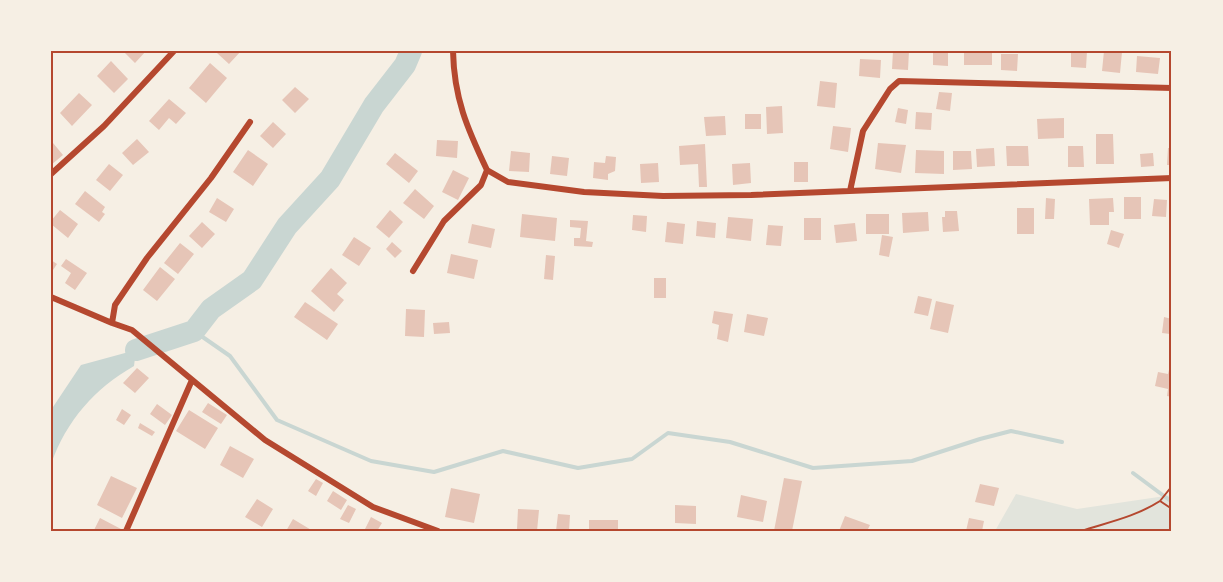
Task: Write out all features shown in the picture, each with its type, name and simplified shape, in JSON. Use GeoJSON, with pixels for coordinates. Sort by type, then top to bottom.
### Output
{"type":"FeatureCollection","features":[{"type":"Feature","properties":{"kind":"street"},"geometry":{"type":"LineString","coordinates":[[51,174],[104,126],[174,51]]}},
{"type":"Feature","properties":{"kind":"street"},"geometry":{"type":"LineString","coordinates":[[453,51],[453,75],[458,101],[487,170],[508,182],[584,192],[663,196],[1172,178]]}},
{"type":"Feature","properties":{"kind":"street"},"geometry":{"type":"LineString","coordinates":[[850,191],[863,131],[890,89],[899,81],[1172,88]]}},
{"type":"Feature","properties":{"kind":"street"},"geometry":{"type":"LineString","coordinates":[[112,323],[115,305],[147,258],[211,178],[250,122]]}},
{"type":"Feature","properties":{"kind":"street"},"geometry":{"type":"LineString","coordinates":[[413,272],[444,221],[481,185],[487,170]]}},
{"type":"Feature","properties":{"kind":"street"},"geometry":{"type":"LineString","coordinates":[[51,297],[132,330],[265,440],[373,507],[438,531]]}},
{"type":"Feature","properties":{"kind":"street"},"geometry":{"type":"LineString","coordinates":[[126,531],[192,380]]}},
{"type":"Feature","properties":{"kind":"path"},"geometry":{"type":"LineString","coordinates":[[1081,531],[1118,521],[1145,510],[1162,498],[1172,486]]}},
{"type":"Feature","properties":{"kind":"path"},"geometry":{"type":"LineString","coordinates":[[1162,498],[1172,509]]}},
{"type":"Feature","properties":{"kind":"shaded area"},"geometry":{"type":"Polygon","coordinates":[[[136,350],[134,366],[106,385],[84,407],[65,433],[51,464],[51,410],[81,365],[136,350]]]}},
{"type":"Feature","properties":{"kind":"shaded area"},"geometry":{"type":"Polygon","coordinates":[[[1016,494],[1077,509],[1172,495],[1172,531],[995,531],[1016,494]]]}},
{"type":"Feature","properties":{"kind":"building"},"geometry":{"type":"Polygon","coordinates":[[[123,51],[146,51],[135,63],[123,51]]]}},
{"type":"Feature","properties":{"kind":"building"},"geometry":{"type":"Polygon","coordinates":[[[241,51],[229,64],[217,53],[241,51]]]}},
{"type":"Feature","properties":{"kind":"building"},"geometry":{"type":"Polygon","coordinates":[[[893,51],[909,51],[908,70],[892,69],[893,51]]]}},
{"type":"Feature","properties":{"kind":"building"},"geometry":{"type":"Polygon","coordinates":[[[933,51],[948,51],[948,66],[933,65],[933,51]]]}},
{"type":"Feature","properties":{"kind":"building"},"geometry":{"type":"Polygon","coordinates":[[[964,51],[992,51],[992,65],[964,65],[964,51]]]}},
{"type":"Feature","properties":{"kind":"building"},"geometry":{"type":"Polygon","coordinates":[[[1071,51],[1087,51],[1086,68],[1071,67],[1071,51]]]}},
{"type":"Feature","properties":{"kind":"building"},"geometry":{"type":"Polygon","coordinates":[[[1104,51],[1122,52],[1120,73],[1102,71],[1104,51]]]}},
{"type":"Feature","properties":{"kind":"building"},"geometry":{"type":"Polygon","coordinates":[[[1001,54],[1018,54],[1017,71],[1001,70],[1001,54]]]}},
{"type":"Feature","properties":{"kind":"building"},"geometry":{"type":"Polygon","coordinates":[[[1137,56],[1160,58],[1158,74],[1136,72],[1137,56]]]}},
{"type":"Feature","properties":{"kind":"building"},"geometry":{"type":"Polygon","coordinates":[[[860,59],[881,60],[880,78],[859,76],[860,59]]]}},
{"type":"Feature","properties":{"kind":"building"},"geometry":{"type":"Polygon","coordinates":[[[111,61],[128,79],[114,93],[97,76],[111,61]]]}},
{"type":"Feature","properties":{"kind":"building"},"geometry":{"type":"Polygon","coordinates":[[[210,63],[227,78],[206,103],[189,88],[210,63]]]}},
{"type":"Feature","properties":{"kind":"building"},"geometry":{"type":"Polygon","coordinates":[[[820,81],[837,83],[835,108],[817,106],[820,81]]]}},
{"type":"Feature","properties":{"kind":"building"},"geometry":{"type":"Polygon","coordinates":[[[295,87],[309,99],[295,113],[282,100],[295,87]]]}},
{"type":"Feature","properties":{"kind":"building"},"geometry":{"type":"Polygon","coordinates":[[[939,92],[952,93],[950,111],[936,109],[939,92]]]}},
{"type":"Feature","properties":{"kind":"building"},"geometry":{"type":"Polygon","coordinates":[[[79,93],[92,105],[72,126],[60,113],[79,93]]]}},
{"type":"Feature","properties":{"kind":"building"},"geometry":{"type":"Polygon","coordinates":[[[169,99],[186,113],[176,124],[169,118],[159,130],[149,121],[169,99]]]}},
{"type":"Feature","properties":{"kind":"building"},"geometry":{"type":"Polygon","coordinates":[[[782,106],[783,133],[767,134],[766,107],[782,106]]]}},
{"type":"Feature","properties":{"kind":"building"},"geometry":{"type":"Polygon","coordinates":[[[898,108],[908,110],[906,124],[895,122],[898,108]]]}},
{"type":"Feature","properties":{"kind":"building"},"geometry":{"type":"Polygon","coordinates":[[[916,112],[932,113],[931,130],[915,129],[916,112]]]}},
{"type":"Feature","properties":{"kind":"building"},"geometry":{"type":"Polygon","coordinates":[[[745,114],[761,114],[761,129],[745,129],[745,114]]]}},
{"type":"Feature","properties":{"kind":"building"},"geometry":{"type":"Polygon","coordinates":[[[725,116],[726,135],[706,136],[704,117],[725,116]]]}},
{"type":"Feature","properties":{"kind":"building"},"geometry":{"type":"Polygon","coordinates":[[[1064,118],[1064,138],[1038,139],[1037,119],[1064,118]]]}},
{"type":"Feature","properties":{"kind":"building"},"geometry":{"type":"Polygon","coordinates":[[[273,122],[286,134],[273,148],[260,136],[273,122]]]}},
{"type":"Feature","properties":{"kind":"building"},"geometry":{"type":"Polygon","coordinates":[[[833,126],[851,128],[848,152],[830,149],[833,126]]]}},
{"type":"Feature","properties":{"kind":"building"},"geometry":{"type":"Polygon","coordinates":[[[1096,134],[1113,134],[1114,164],[1096,164],[1096,134]]]}},
{"type":"Feature","properties":{"kind":"building"},"geometry":{"type":"Polygon","coordinates":[[[137,139],[149,152],[133,165],[122,153],[137,139]]]}},
{"type":"Feature","properties":{"kind":"building"},"geometry":{"type":"Polygon","coordinates":[[[437,140],[458,141],[457,158],[436,156],[437,140]]]}},
{"type":"Feature","properties":{"kind":"building"},"geometry":{"type":"Polygon","coordinates":[[[53,143],[63,155],[51,165],[51,145],[53,143]]]}},
{"type":"Feature","properties":{"kind":"building"},"geometry":{"type":"Polygon","coordinates":[[[878,143],[906,145],[901,173],[875,169],[878,143]]]}},
{"type":"Feature","properties":{"kind":"building"},"geometry":{"type":"Polygon","coordinates":[[[705,144],[707,187],[699,187],[698,164],[680,165],[679,146],[705,144]]]}},
{"type":"Feature","properties":{"kind":"building"},"geometry":{"type":"Polygon","coordinates":[[[1006,146],[1028,146],[1029,166],[1007,166],[1006,146]]]}},
{"type":"Feature","properties":{"kind":"building"},"geometry":{"type":"Polygon","coordinates":[[[1068,146],[1083,146],[1084,167],[1068,167],[1068,146]]]}},
{"type":"Feature","properties":{"kind":"building"},"geometry":{"type":"Polygon","coordinates":[[[994,148],[995,166],[977,167],[976,149],[994,148]]]}},
{"type":"Feature","properties":{"kind":"building"},"geometry":{"type":"Polygon","coordinates":[[[1168,148],[1172,148],[1172,165],[1167,165],[1168,148]]]}},
{"type":"Feature","properties":{"kind":"building"},"geometry":{"type":"Polygon","coordinates":[[[248,150],[268,164],[253,186],[233,172],[248,150]]]}},
{"type":"Feature","properties":{"kind":"building"},"geometry":{"type":"Polygon","coordinates":[[[916,150],[944,151],[944,174],[915,173],[916,150]]]}},
{"type":"Feature","properties":{"kind":"building"},"geometry":{"type":"Polygon","coordinates":[[[511,151],[530,153],[529,172],[509,171],[511,151]]]}},
{"type":"Feature","properties":{"kind":"building"},"geometry":{"type":"Polygon","coordinates":[[[953,151],[971,151],[972,169],[953,170],[953,151]]]}},
{"type":"Feature","properties":{"kind":"building"},"geometry":{"type":"Polygon","coordinates":[[[395,153],[418,171],[409,183],[386,164],[395,153]]]}},
{"type":"Feature","properties":{"kind":"building"},"geometry":{"type":"Polygon","coordinates":[[[1153,153],[1154,166],[1141,167],[1140,154],[1153,153]]]}},
{"type":"Feature","properties":{"kind":"building"},"geometry":{"type":"Polygon","coordinates":[[[552,156],[569,158],[567,176],[550,174],[552,156]]]}},
{"type":"Feature","properties":{"kind":"building"},"geometry":{"type":"Polygon","coordinates":[[[606,156],[616,157],[615,171],[608,174],[608,180],[593,178],[594,162],[605,163],[606,156]]]}},
{"type":"Feature","properties":{"kind":"building"},"geometry":{"type":"Polygon","coordinates":[[[794,162],[808,162],[808,182],[794,182],[794,162]]]}},
{"type":"Feature","properties":{"kind":"building"},"geometry":{"type":"Polygon","coordinates":[[[658,163],[659,182],[641,183],[640,164],[658,163]]]}},
{"type":"Feature","properties":{"kind":"building"},"geometry":{"type":"Polygon","coordinates":[[[750,163],[751,183],[733,185],[732,164],[750,163]]]}},
{"type":"Feature","properties":{"kind":"building"},"geometry":{"type":"Polygon","coordinates":[[[109,164],[123,175],[110,191],[96,180],[109,164]]]}},
{"type":"Feature","properties":{"kind":"building"},"geometry":{"type":"Polygon","coordinates":[[[453,170],[469,178],[458,200],[442,192],[453,170]]]}},
{"type":"Feature","properties":{"kind":"building"},"geometry":{"type":"Polygon","coordinates":[[[415,189],[434,206],[424,219],[403,203],[415,189]]]}},
{"type":"Feature","properties":{"kind":"building"},"geometry":{"type":"Polygon","coordinates":[[[85,191],[105,207],[102,212],[105,214],[99,222],[75,204],[85,191]]]}},
{"type":"Feature","properties":{"kind":"building"},"geometry":{"type":"Polygon","coordinates":[[[1124,197],[1141,197],[1141,219],[1124,219],[1124,197]]]}},
{"type":"Feature","properties":{"kind":"building"},"geometry":{"type":"Polygon","coordinates":[[[217,198],[234,209],[226,222],[209,212],[217,198]]]}},
{"type":"Feature","properties":{"kind":"building"},"geometry":{"type":"Polygon","coordinates":[[[1046,198],[1055,199],[1054,219],[1045,219],[1046,198]]]}},
{"type":"Feature","properties":{"kind":"building"},"geometry":{"type":"Polygon","coordinates":[[[1113,198],[1114,212],[1109,212],[1109,225],[1090,225],[1089,199],[1113,198]]]}},
{"type":"Feature","properties":{"kind":"building"},"geometry":{"type":"Polygon","coordinates":[[[1154,199],[1167,200],[1166,217],[1152,216],[1154,199]]]}},
{"type":"Feature","properties":{"kind":"building"},"geometry":{"type":"Polygon","coordinates":[[[1017,208],[1034,208],[1034,234],[1017,234],[1017,208]]]}},
{"type":"Feature","properties":{"kind":"building"},"geometry":{"type":"Polygon","coordinates":[[[60,210],[78,224],[68,238],[51,224],[60,210]]]}},
{"type":"Feature","properties":{"kind":"building"},"geometry":{"type":"Polygon","coordinates":[[[390,210],[403,222],[389,238],[376,227],[390,210]]]}},
{"type":"Feature","properties":{"kind":"building"},"geometry":{"type":"Polygon","coordinates":[[[945,211],[957,211],[959,231],[943,232],[942,217],[945,217],[945,211]]]}},
{"type":"Feature","properties":{"kind":"building"},"geometry":{"type":"Polygon","coordinates":[[[928,212],[929,231],[903,233],[902,213],[928,212]]]}},
{"type":"Feature","properties":{"kind":"building"},"geometry":{"type":"Polygon","coordinates":[[[522,214],[557,218],[555,241],[520,237],[522,214]]]}},
{"type":"Feature","properties":{"kind":"building"},"geometry":{"type":"Polygon","coordinates":[[[866,214],[889,214],[889,234],[866,234],[866,214]]]}},
{"type":"Feature","properties":{"kind":"building"},"geometry":{"type":"Polygon","coordinates":[[[633,215],[647,216],[646,232],[632,230],[633,215]]]}},
{"type":"Feature","properties":{"kind":"building"},"geometry":{"type":"Polygon","coordinates":[[[728,217],[753,219],[751,241],[726,238],[728,217]]]}},
{"type":"Feature","properties":{"kind":"building"},"geometry":{"type":"Polygon","coordinates":[[[804,218],[821,218],[821,240],[804,240],[804,218]]]}},
{"type":"Feature","properties":{"kind":"building"},"geometry":{"type":"Polygon","coordinates":[[[570,220],[588,221],[586,241],[593,242],[592,247],[574,246],[574,238],[580,238],[581,228],[570,227],[570,220]]]}},
{"type":"Feature","properties":{"kind":"building"},"geometry":{"type":"Polygon","coordinates":[[[697,221],[716,223],[715,238],[696,236],[697,221]]]}},
{"type":"Feature","properties":{"kind":"building"},"geometry":{"type":"Polygon","coordinates":[[[202,222],[215,234],[202,248],[189,236],[202,222]]]}},
{"type":"Feature","properties":{"kind":"building"},"geometry":{"type":"Polygon","coordinates":[[[667,222],[685,224],[683,244],[665,242],[667,222]]]}},
{"type":"Feature","properties":{"kind":"building"},"geometry":{"type":"Polygon","coordinates":[[[855,223],[857,241],[836,243],[834,225],[855,223]]]}},
{"type":"Feature","properties":{"kind":"building"},"geometry":{"type":"Polygon","coordinates":[[[472,224],[495,229],[491,248],[468,243],[472,224]]]}},
{"type":"Feature","properties":{"kind":"building"},"geometry":{"type":"Polygon","coordinates":[[[768,225],[783,226],[781,246],[766,245],[768,225]]]}},
{"type":"Feature","properties":{"kind":"building"},"geometry":{"type":"Polygon","coordinates":[[[1111,230],[1124,234],[1119,248],[1107,244],[1111,230]]]}},
{"type":"Feature","properties":{"kind":"building"},"geometry":{"type":"Polygon","coordinates":[[[882,235],[893,237],[889,257],[879,255],[882,235]]]}},
{"type":"Feature","properties":{"kind":"building"},"geometry":{"type":"Polygon","coordinates":[[[354,237],[371,248],[359,266],[342,255],[354,237]]]}},
{"type":"Feature","properties":{"kind":"building"},"geometry":{"type":"Polygon","coordinates":[[[392,242],[402,251],[395,258],[386,249],[392,242]]]}},
{"type":"Feature","properties":{"kind":"building"},"geometry":{"type":"Polygon","coordinates":[[[180,243],[194,254],[178,274],[164,263],[180,243]]]}},
{"type":"Feature","properties":{"kind":"building"},"geometry":{"type":"Polygon","coordinates":[[[451,254],[478,260],[474,279],[447,273],[451,254]]]}},
{"type":"Feature","properties":{"kind":"building"},"geometry":{"type":"Polygon","coordinates":[[[546,255],[555,256],[553,280],[544,279],[546,255]]]}},
{"type":"Feature","properties":{"kind":"building"},"geometry":{"type":"Polygon","coordinates":[[[66,259],[87,273],[75,290],[65,283],[71,273],[61,266],[66,259]]]}},
{"type":"Feature","properties":{"kind":"building"},"geometry":{"type":"Polygon","coordinates":[[[51,260],[57,264],[51,273],[51,260]]]}},
{"type":"Feature","properties":{"kind":"building"},"geometry":{"type":"Polygon","coordinates":[[[160,267],[175,279],[157,301],[143,290],[160,267]]]}},
{"type":"Feature","properties":{"kind":"building"},"geometry":{"type":"Polygon","coordinates":[[[331,268],[347,283],[337,294],[344,300],[334,312],[311,291],[331,268]]]}},
{"type":"Feature","properties":{"kind":"building"},"geometry":{"type":"Polygon","coordinates":[[[654,278],[666,278],[666,298],[654,298],[654,278]]]}},
{"type":"Feature","properties":{"kind":"building"},"geometry":{"type":"Polygon","coordinates":[[[918,296],[932,299],[928,316],[914,313],[918,296]]]}},
{"type":"Feature","properties":{"kind":"building"},"geometry":{"type":"Polygon","coordinates":[[[936,301],[954,305],[948,333],[930,329],[936,301]]]}},
{"type":"Feature","properties":{"kind":"building"},"geometry":{"type":"Polygon","coordinates":[[[305,302],[338,324],[327,340],[294,317],[305,302]]]}},
{"type":"Feature","properties":{"kind":"building"},"geometry":{"type":"Polygon","coordinates":[[[406,309],[425,310],[424,337],[405,336],[406,309]]]}},
{"type":"Feature","properties":{"kind":"building"},"geometry":{"type":"Polygon","coordinates":[[[714,311],[733,314],[728,342],[717,339],[719,325],[712,323],[714,311]]]}},
{"type":"Feature","properties":{"kind":"building"},"geometry":{"type":"Polygon","coordinates":[[[747,314],[768,318],[764,336],[744,332],[747,314]]]}},
{"type":"Feature","properties":{"kind":"building"},"geometry":{"type":"Polygon","coordinates":[[[1164,317],[1172,319],[1170,334],[1162,333],[1164,317]]]}},
{"type":"Feature","properties":{"kind":"building"},"geometry":{"type":"Polygon","coordinates":[[[449,322],[450,333],[434,334],[433,323],[449,322]]]}},
{"type":"Feature","properties":{"kind":"building"},"geometry":{"type":"Polygon","coordinates":[[[1171,361],[1172,397],[1167,396],[1168,389],[1155,386],[1158,372],[1168,374],[1171,361]]]}},
{"type":"Feature","properties":{"kind":"building"},"geometry":{"type":"Polygon","coordinates":[[[137,368],[149,378],[135,393],[123,383],[137,368]]]}},
{"type":"Feature","properties":{"kind":"building"},"geometry":{"type":"Polygon","coordinates":[[[208,403],[227,415],[221,424],[202,412],[208,403]]]}},
{"type":"Feature","properties":{"kind":"building"},"geometry":{"type":"Polygon","coordinates":[[[157,404],[172,415],[165,425],[150,414],[157,404]]]}},
{"type":"Feature","properties":{"kind":"building"},"geometry":{"type":"Polygon","coordinates":[[[122,409],[131,415],[124,425],[116,420],[122,409]]]}},
{"type":"Feature","properties":{"kind":"building"},"geometry":{"type":"Polygon","coordinates":[[[189,410],[218,428],[205,449],[176,431],[189,410]]]}},
{"type":"Feature","properties":{"kind":"building"},"geometry":{"type":"Polygon","coordinates":[[[140,423],[155,432],[152,436],[138,428],[140,423]]]}},
{"type":"Feature","properties":{"kind":"building"},"geometry":{"type":"Polygon","coordinates":[[[230,446],[254,459],[243,478],[220,465],[230,446]]]}},
{"type":"Feature","properties":{"kind":"building"},"geometry":{"type":"Polygon","coordinates":[[[111,476],[137,488],[122,518],[97,505],[111,476]]]}},
{"type":"Feature","properties":{"kind":"building"},"geometry":{"type":"Polygon","coordinates":[[[784,478],[802,481],[792,531],[774,531],[784,478]]]}},
{"type":"Feature","properties":{"kind":"building"},"geometry":{"type":"Polygon","coordinates":[[[316,479],[323,483],[316,496],[308,491],[316,479]]]}},
{"type":"Feature","properties":{"kind":"building"},"geometry":{"type":"Polygon","coordinates":[[[980,484],[999,488],[994,506],[975,502],[980,484]]]}},
{"type":"Feature","properties":{"kind":"building"},"geometry":{"type":"Polygon","coordinates":[[[451,488],[480,494],[474,523],[445,517],[451,488]]]}},
{"type":"Feature","properties":{"kind":"building"},"geometry":{"type":"Polygon","coordinates":[[[333,491],[347,500],[341,510],[327,501],[333,491]]]}},
{"type":"Feature","properties":{"kind":"building"},"geometry":{"type":"Polygon","coordinates":[[[741,495],[767,501],[763,522],[737,517],[741,495]]]}},
{"type":"Feature","properties":{"kind":"building"},"geometry":{"type":"Polygon","coordinates":[[[257,499],[273,509],[262,527],[245,517],[257,499]]]}},
{"type":"Feature","properties":{"kind":"building"},"geometry":{"type":"Polygon","coordinates":[[[348,505],[356,509],[349,523],[340,519],[348,505]]]}},
{"type":"Feature","properties":{"kind":"building"},"geometry":{"type":"Polygon","coordinates":[[[675,505],[696,506],[696,524],[675,523],[675,505]]]}},
{"type":"Feature","properties":{"kind":"building"},"geometry":{"type":"Polygon","coordinates":[[[518,509],[539,510],[537,531],[517,529],[518,509]]]}},
{"type":"Feature","properties":{"kind":"building"},"geometry":{"type":"Polygon","coordinates":[[[558,514],[570,515],[569,531],[556,531],[558,514]]]}},
{"type":"Feature","properties":{"kind":"building"},"geometry":{"type":"Polygon","coordinates":[[[845,516],[870,525],[867,531],[839,531],[845,516]]]}},
{"type":"Feature","properties":{"kind":"building"},"geometry":{"type":"Polygon","coordinates":[[[371,517],[382,523],[377,531],[364,531],[371,517]]]}},
{"type":"Feature","properties":{"kind":"building"},"geometry":{"type":"Polygon","coordinates":[[[100,518],[121,529],[119,531],[94,530],[100,518]]]}},
{"type":"Feature","properties":{"kind":"building"},"geometry":{"type":"Polygon","coordinates":[[[969,518],[984,521],[982,531],[966,531],[969,518]]]}},
{"type":"Feature","properties":{"kind":"building"},"geometry":{"type":"Polygon","coordinates":[[[293,519],[313,531],[286,531],[293,519]]]}},
{"type":"Feature","properties":{"kind":"building"},"geometry":{"type":"Polygon","coordinates":[[[589,520],[618,520],[618,531],[589,531],[589,520]]]}},
{"type":"Feature","properties":{"kind":"waterway"},"geometry":{"type":"LineString","coordinates":[[136,350],[194,331],[211,309],[252,280],[287,226],[330,179],[374,105],[405,65],[411,51]]}},
{"type":"Feature","properties":{"kind":"waterway"},"geometry":{"type":"LineString","coordinates":[[194,331],[230,356],[277,420],[371,461],[434,472],[503,451],[578,468],[632,459],[668,433],[730,442],[813,468],[912,461],[1011,431],[1062,442]]}},
{"type":"Feature","properties":{"kind":"waterway"},"geometry":{"type":"LineString","coordinates":[[1133,473],[1172,502]]}}]}
